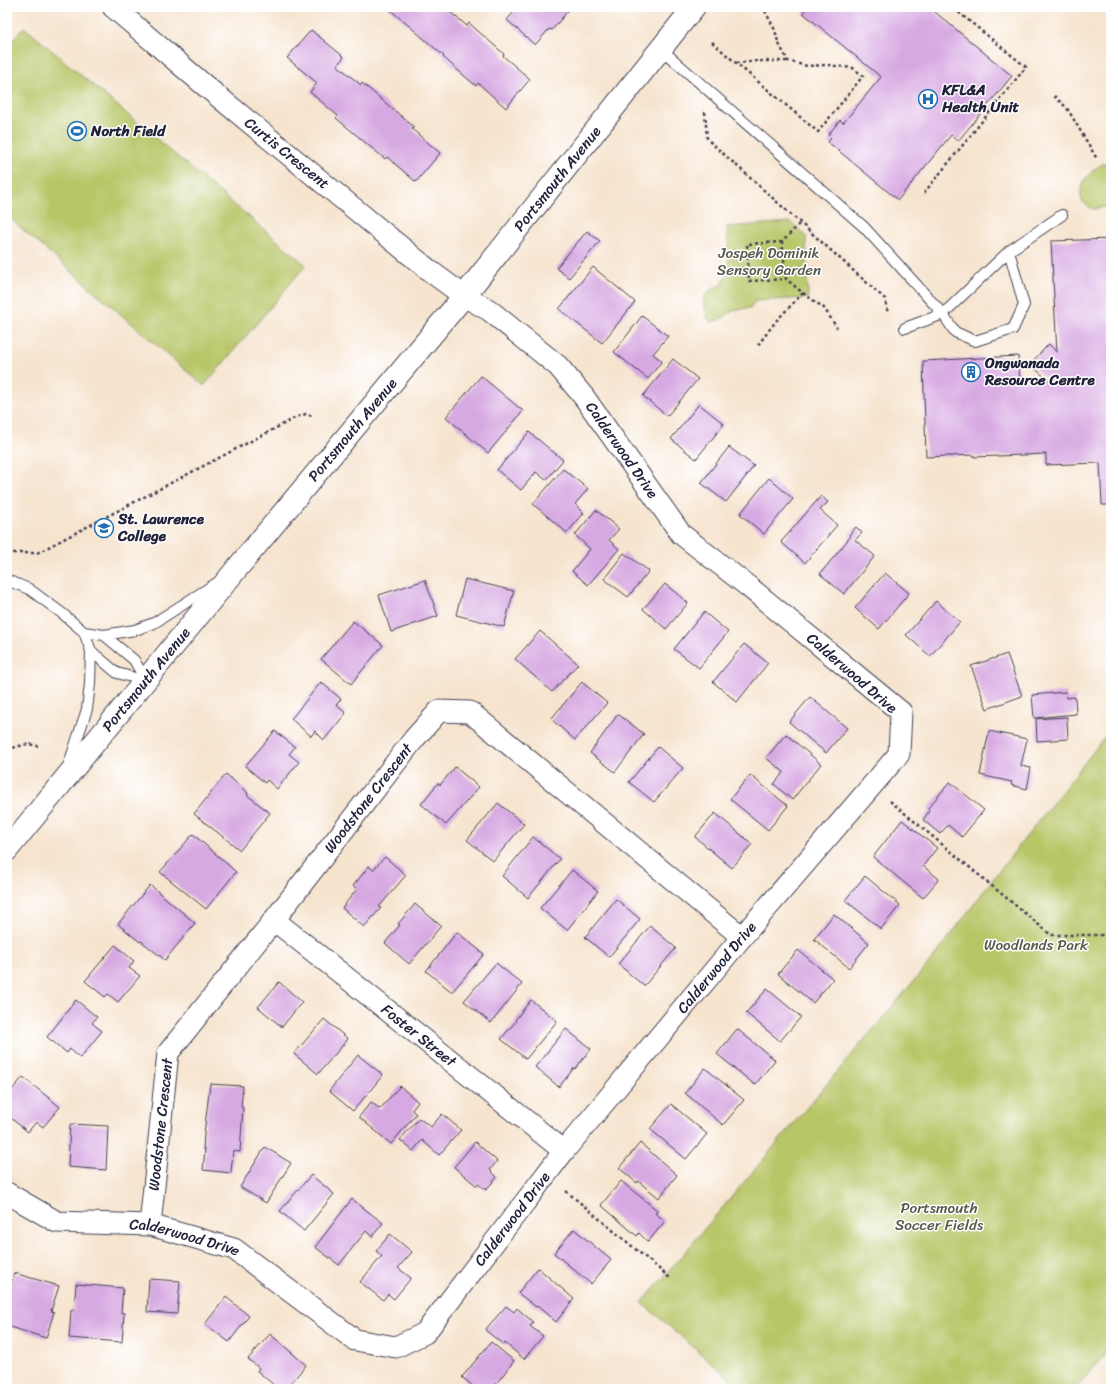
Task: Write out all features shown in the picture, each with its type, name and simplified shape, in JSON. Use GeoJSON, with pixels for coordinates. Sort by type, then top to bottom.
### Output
{"type":"FeatureCollection","features":[{"type":"Feature","properties":{"kind":"main road","name":"Portsmouth Avenue"},"geometry":{"type":"LineString","coordinates":[[7,850],[234,572],[464,296],[694,7]]}},
{"type":"Feature","properties":{"kind":"street","name":"Curtis Crescent"},"geometry":{"type":"LineString","coordinates":[[113,7],[203,84],[430,271],[464,296]]}},
{"type":"Feature","properties":{"kind":"street","name":"Calderwood Drive"},"geometry":{"type":"LineString","coordinates":[[7,1193],[58,1222],[150,1225],[234,1249],[355,1340],[396,1347],[425,1333],[564,1151],[742,937],[899,754],[901,712],[749,587],[681,534],[584,396],[558,366],[489,310],[464,296]]}},
{"type":"Feature","properties":{"kind":"street","name":"Woodstone Crescent"},"geometry":{"type":"LineString","coordinates":[[150,1225],[168,1053],[274,920],[414,738],[439,711],[470,712],[742,937]]}},
{"type":"Feature","properties":{"kind":"street","name":"Foster Street"},"geometry":{"type":"LineString","coordinates":[[274,920],[564,1151]]}},
{"type":"Feature","properties":{"kind":"lane"},"geometry":{"type":"LineString","coordinates":[[661,49],[864,227],[943,314],[955,332],[975,341],[1012,329],[1024,305],[1009,251]]}},
{"type":"Feature","properties":{"kind":"lane"},"geometry":{"type":"LineString","coordinates":[[905,328],[943,314],[1009,251],[1062,215]]}},
{"type":"Feature","properties":{"kind":"lane"},"geometry":{"type":"LineString","coordinates":[[84,632],[104,635],[135,630],[154,623],[234,572]]}},
{"type":"Feature","properties":{"kind":"lane"},"geometry":{"type":"LineString","coordinates":[[7,580],[29,589],[63,614],[84,632],[91,651],[90,684],[87,709],[63,782]]}},
{"type":"Feature","properties":{"kind":"lane"},"geometry":{"type":"LineString","coordinates":[[104,635],[134,660],[146,681]]}},
{"type":"Feature","properties":{"kind":"lane"},"geometry":{"type":"LineString","coordinates":[[91,651],[117,673],[146,681]]}},
{"type":"Feature","properties":{"kind":"path"},"geometry":{"type":"LineString","coordinates":[[763,7],[775,30],[778,42],[788,61]]}},
{"type":"Feature","properties":{"kind":"path"},"geometry":{"type":"LineString","coordinates":[[924,193],[1026,67],[952,7]]}},
{"type":"Feature","properties":{"kind":"path"},"geometry":{"type":"LineString","coordinates":[[712,42],[736,63],[818,132],[863,76],[853,68],[827,65],[807,66],[788,61],[758,60],[736,63]]}},
{"type":"Feature","properties":{"kind":"path"},"geometry":{"type":"LineString","coordinates":[[712,94],[705,105],[707,139],[885,298],[888,314]]}},
{"type":"Feature","properties":{"kind":"path"},"geometry":{"type":"LineString","coordinates":[[1054,96],[1067,108],[1097,159]]}},
{"type":"Feature","properties":{"kind":"path"},"geometry":{"type":"LineString","coordinates":[[800,222],[782,242],[747,244],[749,281],[786,279],[824,308],[837,328]]}},
{"type":"Feature","properties":{"kind":"path"},"geometry":{"type":"LineString","coordinates":[[782,242],[786,279]]}},
{"type":"Feature","properties":{"kind":"path"},"geometry":{"type":"LineString","coordinates":[[758,345],[776,321],[803,293]]}},
{"type":"Feature","properties":{"kind":"path"},"geometry":{"type":"LineString","coordinates":[[7,553],[36,553],[296,417],[306,414],[312,416]]}},
{"type":"Feature","properties":{"kind":"path"},"geometry":{"type":"LineString","coordinates":[[7,748],[28,744],[38,746]]}},
{"type":"Feature","properties":{"kind":"path"},"geometry":{"type":"LineString","coordinates":[[888,799],[1051,936],[1111,935]]}},
{"type":"Feature","properties":{"kind":"path"},"geometry":{"type":"LineString","coordinates":[[566,1191],[670,1278]]}},
{"type":"Feature","properties":{"kind":"green space","name":"North Field"},"geometry":{"type":"Polygon","coordinates":[[[24,27],[306,265],[204,386],[7,216],[7,46],[24,27]]]}},
{"type":"Feature","properties":{"kind":"green space"},"geometry":{"type":"Polygon","coordinates":[[[1102,164],[1110,164],[1111,206],[1093,209],[1083,203],[1081,197],[1082,186],[1088,176],[1102,164]]]}},
{"type":"Feature","properties":{"kind":"green space","name":"Jospeh Dominik Sensory Garden"},"geometry":{"type":"Polygon","coordinates":[[[791,222],[806,236],[808,298],[755,301],[750,308],[734,310],[719,320],[711,322],[706,317],[704,300],[705,296],[710,290],[724,283],[724,279],[729,275],[727,227],[791,222]]]}},
{"type":"Feature","properties":{"kind":"green space","name":"Portsmouth Soccer Fields"},"geometry":{"type":"Polygon","coordinates":[[[1111,729],[1111,1349],[1075,1389],[742,1389],[642,1303],[935,956],[989,884],[1111,729]]]}},
{"type":"Feature","properties":{"kind":"building"},"geometry":{"type":"Polygon","coordinates":[[[387,7],[444,7],[467,26],[469,23],[504,54],[503,56],[530,79],[506,108],[478,83],[476,86],[387,7]]]}},
{"type":"Feature","properties":{"kind":"building"},"geometry":{"type":"Polygon","coordinates":[[[518,7],[571,7],[552,30],[549,29],[535,45],[507,20],[518,7]]]}},
{"type":"Feature","properties":{"kind":"building","name":"KFL&A Health Unit"},"geometry":{"type":"Polygon","coordinates":[[[807,7],[929,7],[1012,76],[958,141],[951,135],[898,200],[828,142],[831,138],[828,135],[840,120],[843,123],[881,77],[803,13],[807,7]]]}},
{"type":"Feature","properties":{"kind":"building"},"geometry":{"type":"Polygon","coordinates":[[[311,30],[344,57],[337,65],[361,85],[362,83],[414,127],[412,129],[440,153],[416,182],[387,157],[385,159],[336,118],[338,116],[310,92],[317,83],[287,58],[311,30]]]}},
{"type":"Feature","properties":{"kind":"building"},"geometry":{"type":"Polygon","coordinates":[[[587,231],[600,241],[569,278],[556,268],[587,231]]]}},
{"type":"Feature","properties":{"kind":"building","name":"Ongwanada Resource Centre"},"geometry":{"type":"Polygon","coordinates":[[[1111,239],[1111,505],[1102,505],[1100,463],[1046,465],[1046,454],[926,457],[923,361],[1018,356],[1020,381],[1048,380],[1030,364],[1049,344],[1057,353],[1051,241],[1111,239]]]}},
{"type":"Feature","properties":{"kind":"building"},"geometry":{"type":"Polygon","coordinates":[[[593,267],[635,302],[602,343],[559,309],[593,267]]]}},
{"type":"Feature","properties":{"kind":"building"},"geometry":{"type":"Polygon","coordinates":[[[642,316],[668,336],[653,354],[662,361],[648,379],[614,352],[642,316]]]}},
{"type":"Feature","properties":{"kind":"building"},"geometry":{"type":"Polygon","coordinates":[[[673,359],[698,379],[667,416],[643,396],[673,359]]]}},
{"type":"Feature","properties":{"kind":"building"},"geometry":{"type":"Polygon","coordinates":[[[481,376],[523,411],[488,453],[446,417],[481,376]]]}},
{"type":"Feature","properties":{"kind":"building"},"geometry":{"type":"Polygon","coordinates":[[[699,404],[724,424],[696,459],[671,439],[699,404]]]}},
{"type":"Feature","properties":{"kind":"building"},"geometry":{"type":"Polygon","coordinates":[[[529,432],[563,460],[546,480],[536,472],[521,490],[497,470],[529,432]]]}},
{"type":"Feature","properties":{"kind":"building"},"geometry":{"type":"Polygon","coordinates":[[[729,447],[754,466],[726,502],[701,483],[729,447]]]}},
{"type":"Feature","properties":{"kind":"building"},"geometry":{"type":"Polygon","coordinates":[[[563,469],[588,489],[575,504],[584,513],[567,533],[533,504],[563,469]]]}},
{"type":"Feature","properties":{"kind":"building"},"geometry":{"type":"Polygon","coordinates":[[[769,478],[793,499],[764,534],[740,514],[769,478]]]}},
{"type":"Feature","properties":{"kind":"building"},"geometry":{"type":"Polygon","coordinates":[[[821,496],[828,502],[820,510],[837,525],[805,563],[781,542],[821,496]]]}},
{"type":"Feature","properties":{"kind":"building"},"geometry":{"type":"Polygon","coordinates":[[[596,510],[619,529],[609,540],[619,549],[588,585],[572,571],[590,549],[575,535],[596,510]]]}},
{"type":"Feature","properties":{"kind":"building"},"geometry":{"type":"Polygon","coordinates":[[[856,527],[862,533],[855,540],[875,556],[844,594],[820,574],[851,536],[849,535],[856,527]]]}},
{"type":"Feature","properties":{"kind":"building"},"geometry":{"type":"Polygon","coordinates":[[[624,553],[649,571],[628,597],[604,579],[624,553]]]}},
{"type":"Feature","properties":{"kind":"building"},"geometry":{"type":"Polygon","coordinates":[[[885,573],[909,593],[879,629],[855,608],[885,573]]]}},
{"type":"Feature","properties":{"kind":"building"},"geometry":{"type":"Polygon","coordinates":[[[465,579],[514,591],[504,627],[456,615],[465,579]]]}},
{"type":"Feature","properties":{"kind":"building"},"geometry":{"type":"Polygon","coordinates":[[[425,580],[438,616],[391,632],[379,595],[425,580]]]}},
{"type":"Feature","properties":{"kind":"building"},"geometry":{"type":"Polygon","coordinates":[[[665,584],[688,603],[666,629],[643,609],[665,584]]]}},
{"type":"Feature","properties":{"kind":"building"},"geometry":{"type":"Polygon","coordinates":[[[936,601],[960,622],[930,656],[906,635],[936,601]]]}},
{"type":"Feature","properties":{"kind":"building"},"geometry":{"type":"Polygon","coordinates":[[[704,612],[728,632],[699,668],[674,649],[704,612]]]}},
{"type":"Feature","properties":{"kind":"building"},"geometry":{"type":"Polygon","coordinates":[[[353,621],[383,645],[351,684],[321,659],[353,621]]]}},
{"type":"Feature","properties":{"kind":"building"},"geometry":{"type":"Polygon","coordinates":[[[540,631],[578,664],[552,692],[515,659],[540,631]]]}},
{"type":"Feature","properties":{"kind":"building"},"geometry":{"type":"Polygon","coordinates":[[[744,644],[768,663],[737,702],[713,682],[744,644]]]}},
{"type":"Feature","properties":{"kind":"building"},"geometry":{"type":"Polygon","coordinates":[[[1007,654],[1022,696],[987,709],[971,666],[1007,654]]]}},
{"type":"Feature","properties":{"kind":"building"},"geometry":{"type":"Polygon","coordinates":[[[321,682],[341,699],[336,705],[346,713],[324,740],[315,731],[311,736],[291,719],[321,682]]]}},
{"type":"Feature","properties":{"kind":"building"},"geometry":{"type":"Polygon","coordinates":[[[582,682],[607,703],[575,740],[551,719],[582,682]]]}},
{"type":"Feature","properties":{"kind":"building"},"geometry":{"type":"Polygon","coordinates":[[[1066,692],[1067,698],[1075,697],[1076,714],[1034,718],[1032,695],[1066,692]]]}},
{"type":"Feature","properties":{"kind":"building"},"geometry":{"type":"Polygon","coordinates":[[[810,697],[847,728],[826,753],[789,722],[810,697]]]}},
{"type":"Feature","properties":{"kind":"building"},"geometry":{"type":"Polygon","coordinates":[[[618,714],[644,734],[615,772],[590,753],[618,714]]]}},
{"type":"Feature","properties":{"kind":"building"},"geometry":{"type":"Polygon","coordinates":[[[1067,717],[1068,739],[1037,741],[1036,719],[1067,717]]]}},
{"type":"Feature","properties":{"kind":"building"},"geometry":{"type":"Polygon","coordinates":[[[275,731],[295,747],[289,754],[299,762],[277,789],[267,780],[265,783],[245,766],[275,731]]]}},
{"type":"Feature","properties":{"kind":"building"},"geometry":{"type":"Polygon","coordinates":[[[989,731],[1027,739],[1021,766],[1031,768],[1027,789],[1011,785],[1012,782],[980,775],[989,731]]]}},
{"type":"Feature","properties":{"kind":"building"},"geometry":{"type":"Polygon","coordinates":[[[786,734],[821,764],[792,800],[774,784],[784,772],[766,758],[786,734]]]}},
{"type":"Feature","properties":{"kind":"building"},"geometry":{"type":"Polygon","coordinates":[[[658,747],[683,768],[654,802],[629,782],[658,747]]]}},
{"type":"Feature","properties":{"kind":"building"},"geometry":{"type":"Polygon","coordinates":[[[455,767],[479,787],[446,825],[421,804],[438,783],[440,785],[455,767]]]}},
{"type":"Feature","properties":{"kind":"building"},"geometry":{"type":"Polygon","coordinates":[[[226,774],[248,793],[247,795],[270,813],[240,850],[194,814],[226,774]]]}},
{"type":"Feature","properties":{"kind":"building"},"geometry":{"type":"Polygon","coordinates":[[[750,775],[788,806],[768,830],[730,799],[750,775]]]}},
{"type":"Feature","properties":{"kind":"building"},"geometry":{"type":"Polygon","coordinates":[[[950,782],[984,810],[962,837],[948,825],[940,834],[923,820],[929,811],[928,808],[950,782]]]}},
{"type":"Feature","properties":{"kind":"building"},"geometry":{"type":"Polygon","coordinates":[[[498,803],[524,824],[493,861],[467,840],[498,803]]]}},
{"type":"Feature","properties":{"kind":"building"},"geometry":{"type":"Polygon","coordinates":[[[715,813],[752,844],[732,868],[695,837],[715,813]]]}},
{"type":"Feature","properties":{"kind":"building"},"geometry":{"type":"Polygon","coordinates":[[[902,820],[937,848],[923,866],[939,879],[923,898],[873,857],[902,820]]]}},
{"type":"Feature","properties":{"kind":"building"},"geometry":{"type":"Polygon","coordinates":[[[193,834],[236,872],[206,909],[160,872],[193,834]]]}},
{"type":"Feature","properties":{"kind":"building"},"geometry":{"type":"Polygon","coordinates":[[[533,837],[560,859],[528,898],[502,876],[533,837]]]}},
{"type":"Feature","properties":{"kind":"building"},"geometry":{"type":"Polygon","coordinates":[[[385,857],[406,875],[379,907],[381,908],[364,927],[342,908],[357,889],[353,886],[369,866],[373,870],[385,857]]]}},
{"type":"Feature","properties":{"kind":"building"},"geometry":{"type":"Polygon","coordinates":[[[572,870],[598,891],[567,930],[540,908],[572,870]]]}},
{"type":"Feature","properties":{"kind":"building"},"geometry":{"type":"Polygon","coordinates":[[[865,876],[900,905],[881,929],[845,900],[865,876]]]}},
{"type":"Feature","properties":{"kind":"building"},"geometry":{"type":"Polygon","coordinates":[[[150,885],[195,923],[165,960],[118,924],[150,885]]]}},
{"type":"Feature","properties":{"kind":"building"},"geometry":{"type":"Polygon","coordinates":[[[616,899],[640,919],[609,957],[585,937],[616,899]]]}},
{"type":"Feature","properties":{"kind":"building"},"geometry":{"type":"Polygon","coordinates":[[[415,904],[441,926],[409,964],[385,943],[400,925],[398,924],[415,904]]]}},
{"type":"Feature","properties":{"kind":"building"},"geometry":{"type":"Polygon","coordinates":[[[834,914],[869,943],[849,968],[814,939],[834,914]]]}},
{"type":"Feature","properties":{"kind":"building"},"geometry":{"type":"Polygon","coordinates":[[[650,926],[676,948],[644,986],[618,964],[650,926]]]}},
{"type":"Feature","properties":{"kind":"building"},"geometry":{"type":"Polygon","coordinates":[[[457,932],[484,954],[452,992],[426,971],[457,932]]]}},
{"type":"Feature","properties":{"kind":"building"},"geometry":{"type":"Polygon","coordinates":[[[115,945],[134,961],[129,968],[140,976],[118,1002],[108,994],[105,997],[85,981],[115,945]]]}},
{"type":"Feature","properties":{"kind":"building"},"geometry":{"type":"Polygon","coordinates":[[[798,950],[833,979],[813,1003],[778,974],[798,950]]]}},
{"type":"Feature","properties":{"kind":"building"},"geometry":{"type":"Polygon","coordinates":[[[496,963],[522,984],[491,1023],[464,1001],[496,963]]]}},
{"type":"Feature","properties":{"kind":"building"},"geometry":{"type":"Polygon","coordinates":[[[279,982],[302,1002],[282,1027],[258,1007],[279,982]]]}},
{"type":"Feature","properties":{"kind":"building"},"geometry":{"type":"Polygon","coordinates":[[[767,989],[801,1017],[780,1041],[746,1013],[767,989]]]}},
{"type":"Feature","properties":{"kind":"building"},"geometry":{"type":"Polygon","coordinates":[[[76,1000],[97,1017],[92,1023],[102,1031],[80,1058],[70,1049],[67,1053],[47,1037],[76,1000]]]}},
{"type":"Feature","properties":{"kind":"building"},"geometry":{"type":"Polygon","coordinates":[[[531,1000],[557,1021],[526,1059],[501,1039],[531,1000]]]}},
{"type":"Feature","properties":{"kind":"building"},"geometry":{"type":"Polygon","coordinates":[[[324,1019],[348,1039],[318,1074],[294,1054],[324,1019]]]}},
{"type":"Feature","properties":{"kind":"building"},"geometry":{"type":"Polygon","coordinates":[[[566,1029],[591,1049],[559,1087],[535,1067],[566,1029]]]}},
{"type":"Feature","properties":{"kind":"building"},"geometry":{"type":"Polygon","coordinates":[[[737,1029],[775,1060],[755,1085],[717,1054],[737,1029]]]}},
{"type":"Feature","properties":{"kind":"building"},"geometry":{"type":"Polygon","coordinates":[[[358,1055],[383,1075],[353,1111],[329,1091],[358,1055]]]}},
{"type":"Feature","properties":{"kind":"building"},"geometry":{"type":"Polygon","coordinates":[[[705,1068],[744,1100],[723,1125],[685,1093],[705,1068]]]}},
{"type":"Feature","properties":{"kind":"building"},"geometry":{"type":"Polygon","coordinates":[[[23,1077],[60,1107],[43,1127],[36,1122],[28,1132],[7,1115],[7,1103],[9,1100],[7,1096],[23,1077]]]}},
{"type":"Feature","properties":{"kind":"building"},"geometry":{"type":"Polygon","coordinates":[[[210,1084],[243,1086],[240,1152],[233,1151],[231,1173],[203,1170],[205,1149],[203,1149],[204,1134],[210,1084]]]}},
{"type":"Feature","properties":{"kind":"building"},"geometry":{"type":"Polygon","coordinates":[[[400,1086],[418,1102],[412,1110],[416,1114],[391,1144],[359,1117],[371,1102],[380,1109],[400,1086]]]}},
{"type":"Feature","properties":{"kind":"building"},"geometry":{"type":"Polygon","coordinates":[[[671,1104],[707,1134],[686,1159],[650,1129],[671,1104]]]}},
{"type":"Feature","properties":{"kind":"building"},"geometry":{"type":"Polygon","coordinates":[[[442,1114],[461,1130],[439,1155],[422,1140],[413,1151],[400,1140],[419,1118],[431,1127],[442,1114]]]}},
{"type":"Feature","properties":{"kind":"building"},"geometry":{"type":"Polygon","coordinates":[[[70,1124],[108,1126],[106,1170],[68,1167],[70,1124]]]}},
{"type":"Feature","properties":{"kind":"building"},"geometry":{"type":"Polygon","coordinates":[[[475,1142],[497,1161],[490,1170],[497,1177],[486,1190],[478,1184],[477,1186],[454,1167],[475,1142]]]}},
{"type":"Feature","properties":{"kind":"building"},"geometry":{"type":"Polygon","coordinates":[[[640,1143],[677,1175],[659,1198],[619,1168],[640,1143]]]}},
{"type":"Feature","properties":{"kind":"building"},"geometry":{"type":"Polygon","coordinates":[[[265,1147],[291,1163],[266,1203],[240,1187],[265,1147]]]}},
{"type":"Feature","properties":{"kind":"building"},"geometry":{"type":"Polygon","coordinates":[[[311,1175],[334,1194],[304,1231],[280,1211],[311,1175]]]}},
{"type":"Feature","properties":{"kind":"building"},"geometry":{"type":"Polygon","coordinates":[[[621,1181],[658,1211],[655,1213],[665,1221],[648,1242],[639,1233],[637,1236],[601,1205],[621,1181]]]}},
{"type":"Feature","properties":{"kind":"building"},"geometry":{"type":"Polygon","coordinates":[[[352,1199],[383,1223],[372,1237],[366,1231],[339,1265],[315,1247],[352,1199]]]}},
{"type":"Feature","properties":{"kind":"building"},"geometry":{"type":"Polygon","coordinates":[[[574,1229],[611,1260],[591,1284],[554,1253],[574,1229]]]}},
{"type":"Feature","properties":{"kind":"building"},"geometry":{"type":"Polygon","coordinates":[[[390,1234],[412,1252],[398,1268],[411,1278],[394,1299],[388,1294],[383,1300],[360,1282],[382,1256],[376,1251],[390,1234]]]}},
{"type":"Feature","properties":{"kind":"building"},"geometry":{"type":"Polygon","coordinates":[[[538,1268],[574,1299],[556,1322],[518,1293],[538,1268]]]}},
{"type":"Feature","properties":{"kind":"building"},"geometry":{"type":"Polygon","coordinates":[[[14,1273],[59,1286],[51,1311],[54,1312],[46,1338],[7,1326],[7,1297],[14,1273]]]}},
{"type":"Feature","properties":{"kind":"building"},"geometry":{"type":"Polygon","coordinates":[[[149,1279],[180,1281],[177,1314],[147,1312],[149,1279]]]}},
{"type":"Feature","properties":{"kind":"building"},"geometry":{"type":"Polygon","coordinates":[[[76,1284],[123,1288],[121,1313],[124,1313],[122,1342],[69,1338],[71,1310],[74,1310],[76,1284]]]}},
{"type":"Feature","properties":{"kind":"building"},"geometry":{"type":"Polygon","coordinates":[[[226,1297],[249,1316],[229,1342],[205,1324],[226,1297]]]}},
{"type":"Feature","properties":{"kind":"building"},"geometry":{"type":"Polygon","coordinates":[[[506,1306],[514,1312],[517,1308],[533,1322],[530,1326],[543,1336],[524,1359],[505,1343],[504,1345],[485,1330],[506,1306]]]}},
{"type":"Feature","properties":{"kind":"building"},"geometry":{"type":"Polygon","coordinates":[[[270,1334],[306,1365],[286,1389],[279,1389],[257,1371],[259,1368],[248,1359],[270,1334]]]}},
{"type":"Feature","properties":{"kind":"building"},"geometry":{"type":"Polygon","coordinates":[[[491,1342],[514,1361],[492,1389],[476,1389],[462,1377],[491,1342]]]}},
{"type":"Feature","properties":{"kind":"place","name":"KFL&A Health Unit"},"geometry":{"type":"Point","coordinates":[928,99]}},
{"type":"Feature","properties":{"kind":"place","name":"North Field"},"geometry":{"type":"Point","coordinates":[77,131]}},
{"type":"Feature","properties":{"kind":"place","name":"Ongwanada Resource Centre"},"geometry":{"type":"Point","coordinates":[971,372]}},
{"type":"Feature","properties":{"kind":"place","name":"St. Lawrence College"},"geometry":{"type":"Point","coordinates":[104,528]}},
{"type":"Feature","properties":{"kind":"park label","name":"Woodlands Park"},"geometry":{"type":"Point","coordinates":[1036,945]}}]}
